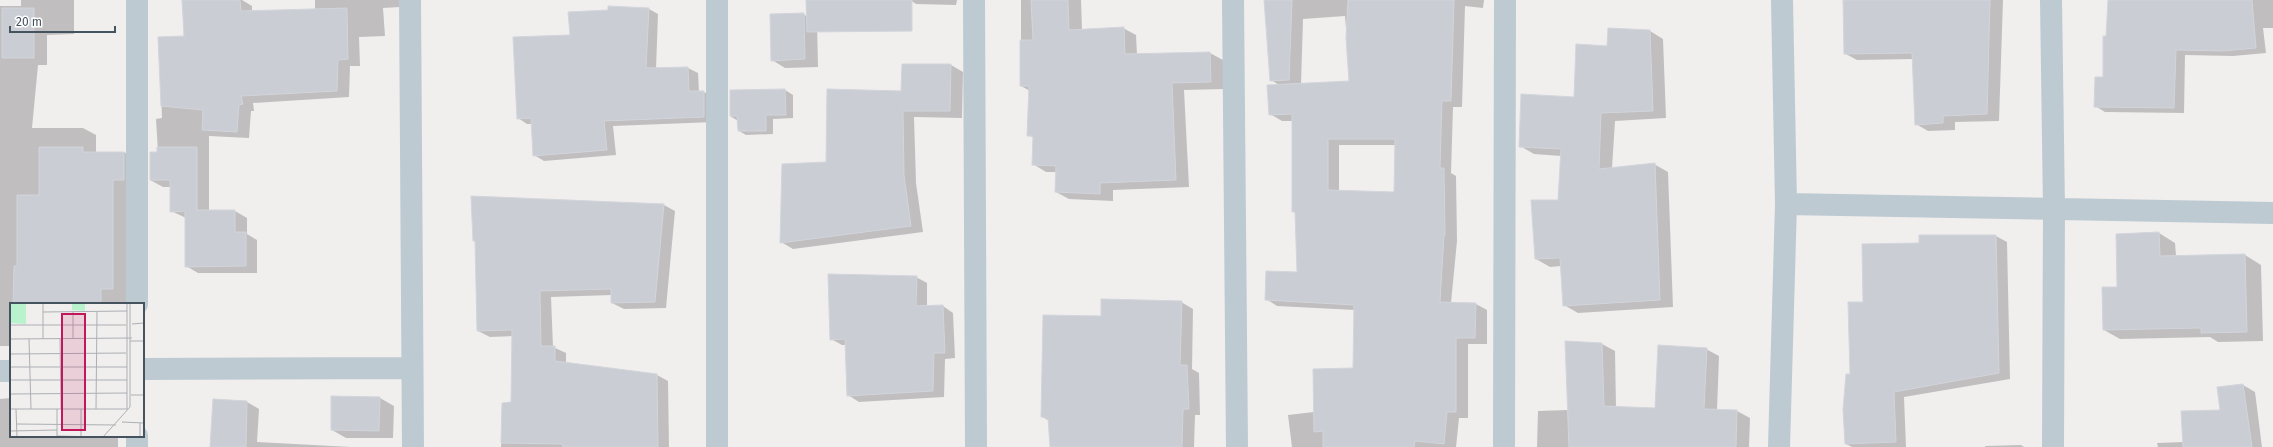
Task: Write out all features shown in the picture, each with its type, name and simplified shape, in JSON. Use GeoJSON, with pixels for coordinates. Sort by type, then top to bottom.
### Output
{"type":"FeatureCollection","features":[{"type":"Feature","properties":{"kind":"street"},"geometry":{"type":"LineString","coordinates":[[137,303],[138,0]]}},
{"type":"Feature","properties":{"kind":"street"},"geometry":{"type":"LineString","coordinates":[[410,0],[413,447]]}},
{"type":"Feature","properties":{"kind":"street"},"geometry":{"type":"LineString","coordinates":[[717,0],[717,447]]}},
{"type":"Feature","properties":{"kind":"street"},"geometry":{"type":"LineString","coordinates":[[974,0],[976,447]]}},
{"type":"Feature","properties":{"kind":"street"},"geometry":{"type":"LineString","coordinates":[[1232,0],[1237,447]]}},
{"type":"Feature","properties":{"kind":"street"},"geometry":{"type":"LineString","coordinates":[[1504,447],[1505,0]]}},
{"type":"Feature","properties":{"kind":"street"},"geometry":{"type":"LineString","coordinates":[[1779,447],[1786,204],[1782,0]]}},
{"type":"Feature","properties":{"kind":"street"},"geometry":{"type":"LineString","coordinates":[[2051,0],[2054,208],[2053,447]]}},
{"type":"Feature","properties":{"kind":"street"},"geometry":{"type":"LineString","coordinates":[[1786,204],[2273,213]]}},
{"type":"Feature","properties":{"kind":"street"},"geometry":{"type":"LineString","coordinates":[[144,369],[412,368]]}},
{"type":"Feature","properties":{"kind":"building"},"geometry":{"type":"Polygon","coordinates":[[[182,0],[240,0],[241,11],[347,8],[348,59],[338,60],[337,91],[241,96],[243,104],[239,105],[237,132],[202,130],[203,110],[161,106],[158,37],[184,36],[182,0]]]}},
{"type":"Feature","properties":{"kind":"building"},"geometry":{"type":"Polygon","coordinates":[[[806,0],[912,0],[912,31],[807,32],[806,0]]]}},
{"type":"Feature","properties":{"kind":"building"},"geometry":{"type":"Polygon","coordinates":[[[1031,0],[1068,0],[1069,30],[1124,27],[1125,54],[1210,52],[1211,82],[1172,83],[1176,180],[1100,183],[1100,194],[1055,192],[1056,166],[1032,165],[1033,136],[1027,136],[1029,86],[1020,86],[1020,40],[1033,40],[1031,0]]]}},
{"type":"Feature","properties":{"kind":"building"},"geometry":{"type":"Polygon","coordinates":[[[1264,0],[1292,0],[1289,80],[1270,81],[1264,0]]]}},
{"type":"Feature","properties":{"kind":"building"},"geometry":{"type":"Polygon","coordinates":[[[1348,0],[1454,0],[1451,101],[1442,101],[1440,168],[1444,168],[1445,235],[1440,302],[1476,303],[1475,338],[1456,338],[1456,412],[1447,412],[1444,444],[1415,441],[1414,447],[1323,447],[1323,431],[1314,432],[1313,369],[1353,368],[1354,305],[1265,300],[1266,271],[1297,272],[1295,212],[1292,212],[1292,114],[1269,115],[1267,85],[1349,81],[1346,38],[1348,0]],[[1328,139],[1328,190],[1394,192],[1395,139],[1328,139]]]}},
{"type":"Feature","properties":{"kind":"building"},"geometry":{"type":"Polygon","coordinates":[[[1843,0],[1990,0],[1987,114],[1943,116],[1943,123],[1915,125],[1912,53],[1844,54],[1843,0]]]}},
{"type":"Feature","properties":{"kind":"building"},"geometry":{"type":"Polygon","coordinates":[[[2108,0],[2252,0],[2256,48],[2223,51],[2176,50],[2174,108],[2094,107],[2095,77],[2103,77],[2103,36],[2106,36],[2108,0]]]}},
{"type":"Feature","properties":{"kind":"building"},"geometry":{"type":"Polygon","coordinates":[[[608,6],[649,8],[646,68],[688,67],[689,91],[704,91],[704,117],[604,121],[607,150],[533,156],[531,118],[517,119],[513,37],[570,35],[568,12],[608,10],[608,6]]]}},
{"type":"Feature","properties":{"kind":"building"},"geometry":{"type":"Polygon","coordinates":[[[2,8],[34,8],[34,58],[2,58],[2,8]]]}},
{"type":"Feature","properties":{"kind":"building"},"geometry":{"type":"Polygon","coordinates":[[[804,13],[805,59],[771,61],[770,14],[804,13]]]}},
{"type":"Feature","properties":{"kind":"building"},"geometry":{"type":"Polygon","coordinates":[[[1608,28],[1650,30],[1653,111],[1601,113],[1599,169],[1655,163],[1660,300],[1563,306],[1560,258],[1535,259],[1531,200],[1558,200],[1561,149],[1519,147],[1521,94],[1574,97],[1576,44],[1607,46],[1608,28]]]}},
{"type":"Feature","properties":{"kind":"building"},"geometry":{"type":"Polygon","coordinates":[[[902,64],[951,64],[950,111],[903,111],[904,175],[911,226],[780,243],[782,164],[826,162],[827,89],[901,91],[902,64]]]}},
{"type":"Feature","properties":{"kind":"building"},"geometry":{"type":"Polygon","coordinates":[[[785,89],[786,115],[766,115],[766,131],[738,131],[737,116],[730,116],[730,90],[785,89]]]}},
{"type":"Feature","properties":{"kind":"building"},"geometry":{"type":"Polygon","coordinates":[[[39,147],[83,147],[83,152],[124,152],[124,180],[113,180],[113,289],[101,289],[101,303],[13,303],[14,266],[17,266],[17,195],[39,195],[39,147]]]}},
{"type":"Feature","properties":{"kind":"building"},"geometry":{"type":"Polygon","coordinates":[[[157,147],[197,147],[197,210],[235,210],[235,232],[246,232],[246,266],[185,267],[185,211],[170,212],[170,180],[150,180],[150,152],[157,152],[157,147]]]}},
{"type":"Feature","properties":{"kind":"building"},"geometry":{"type":"Polygon","coordinates":[[[471,196],[664,204],[655,302],[611,303],[611,289],[540,291],[541,346],[555,346],[555,361],[657,374],[658,447],[563,447],[562,444],[501,443],[502,403],[511,402],[512,330],[477,331],[475,241],[473,241],[471,196]]]}},
{"type":"Feature","properties":{"kind":"building"},"geometry":{"type":"Polygon","coordinates":[[[2159,232],[2160,256],[2245,254],[2247,332],[2201,333],[2201,328],[2103,330],[2102,287],[2117,287],[2116,234],[2159,232]]]}},
{"type":"Feature","properties":{"kind":"building"},"geometry":{"type":"Polygon","coordinates":[[[1919,235],[1996,235],[1999,373],[1894,392],[1896,442],[1845,444],[1843,410],[1846,374],[1850,374],[1848,302],[1863,302],[1862,244],[1919,243],[1919,235]]]}},
{"type":"Feature","properties":{"kind":"building"},"geometry":{"type":"Polygon","coordinates":[[[828,274],[917,276],[916,306],[943,305],[945,353],[934,353],[933,391],[847,396],[845,339],[830,340],[828,274]]]}},
{"type":"Feature","properties":{"kind":"building"},"geometry":{"type":"Polygon","coordinates":[[[1101,299],[1182,301],[1180,365],[1187,365],[1189,409],[1183,409],[1182,447],[1050,447],[1048,418],[1041,417],[1043,315],[1101,316],[1101,299]]]}},
{"type":"Feature","properties":{"kind":"building"},"geometry":{"type":"Polygon","coordinates":[[[1565,341],[1602,343],[1604,406],[1655,408],[1658,345],[1707,348],[1704,409],[1737,410],[1736,447],[1569,447],[1565,341]]]}},
{"type":"Feature","properties":{"kind":"building"},"geometry":{"type":"Polygon","coordinates":[[[2243,384],[2252,447],[2183,447],[2181,411],[2220,410],[2217,387],[2243,384]]]}},
{"type":"Feature","properties":{"kind":"building"},"geometry":{"type":"Polygon","coordinates":[[[331,396],[380,397],[379,431],[331,430],[331,396]]]}},
{"type":"Feature","properties":{"kind":"building"},"geometry":{"type":"Polygon","coordinates":[[[213,399],[247,401],[246,447],[210,447],[213,399]]]}}]}
